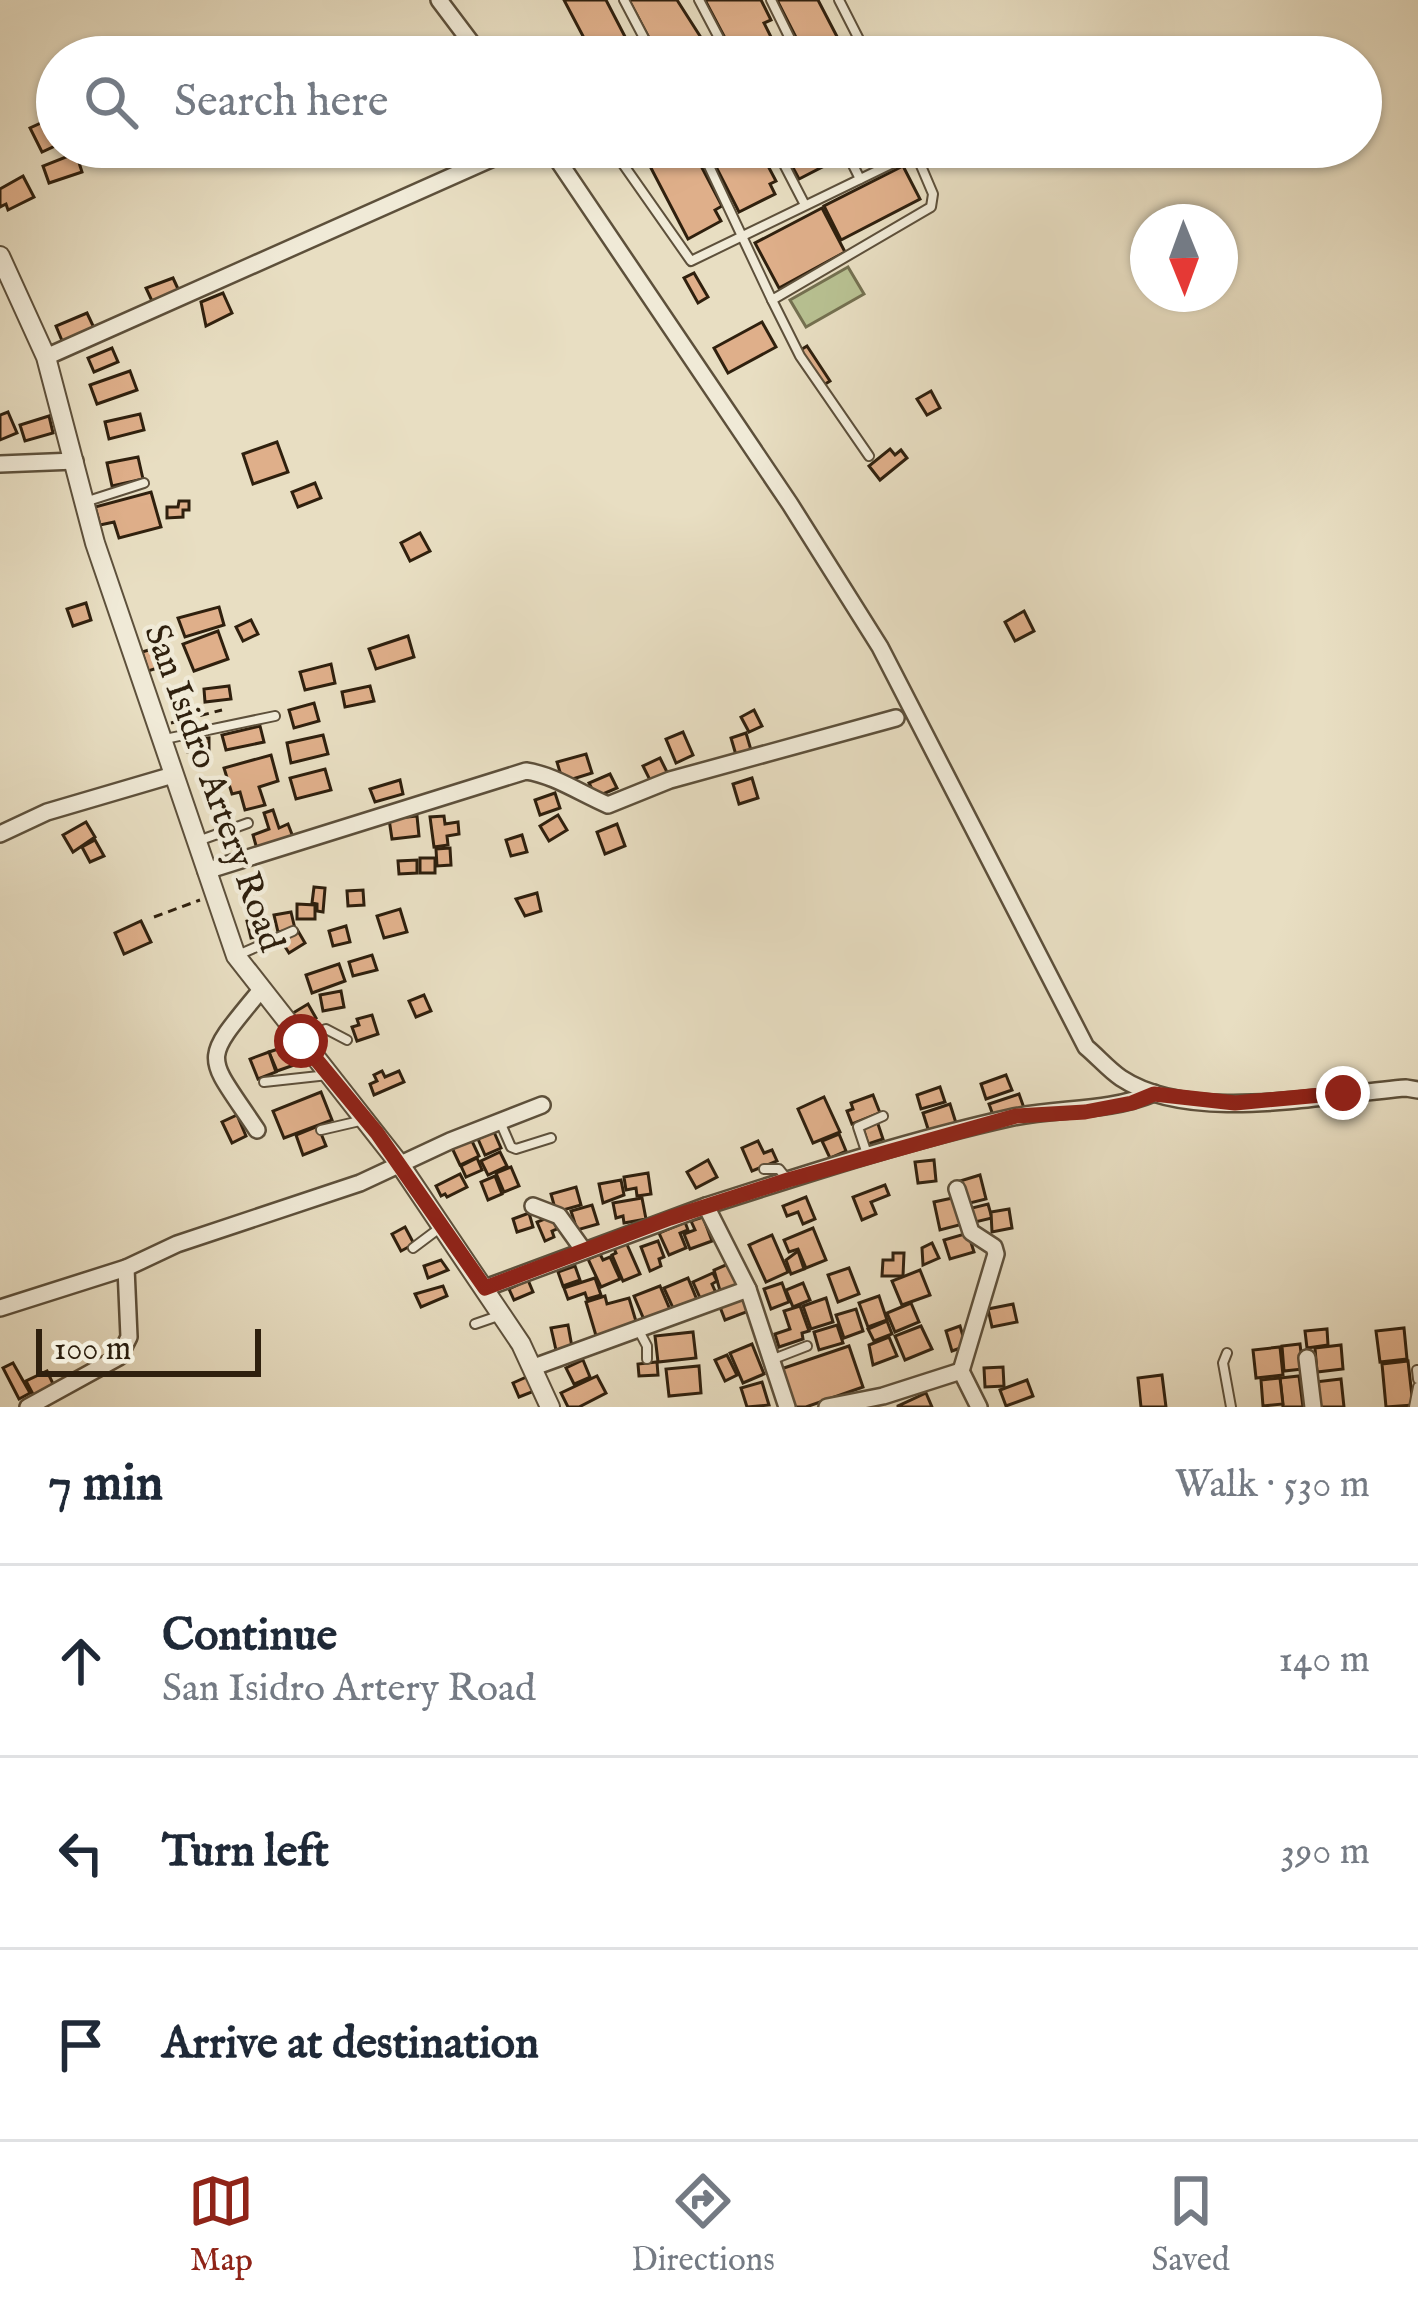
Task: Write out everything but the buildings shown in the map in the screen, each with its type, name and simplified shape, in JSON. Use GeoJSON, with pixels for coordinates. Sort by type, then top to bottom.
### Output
{"type":"FeatureCollection","features":[{"type":"Feature","properties":{"kind":"street"},"geometry":{"type":"LineString","coordinates":[[439,0],[466,36]]}},
{"type":"Feature","properties":{"kind":"street"},"geometry":{"type":"LineString","coordinates":[[46,357],[471,168]]}},
{"type":"Feature","properties":{"kind":"street"},"geometry":{"type":"LineString","coordinates":[[563,168],[790,504],[880,647],[1086,1047],[1121,1078],[1154,1094],[1235,1103],[1418,1090]]}},
{"type":"Feature","properties":{"kind":"street","name":"San Isidro Artery Road"},"geometry":{"type":"LineString","coordinates":[[0,256],[46,357],[83,502],[236,956],[401,1166],[502,1314],[534,1367],[550,1407]]}},
{"type":"Feature","properties":{"kind":"street"},"geometry":{"type":"LineString","coordinates":[[0,464],[75,461]]}},
{"type":"Feature","properties":{"kind":"street"},"geometry":{"type":"LineString","coordinates":[[206,871],[526,771],[548,774],[561,785],[608,805],[670,780],[896,718]]}},
{"type":"Feature","properties":{"kind":"street"},"geometry":{"type":"LineString","coordinates":[[0,834],[47,812],[173,775]]}},
{"type":"Feature","properties":{"kind":"street"},"geometry":{"type":"LineString","coordinates":[[257,1130],[216,1068],[215,1054],[218,1043],[260,991]]}},
{"type":"Feature","properties":{"kind":"street"},"geometry":{"type":"LineString","coordinates":[[485,1288],[706,1207],[868,1155],[1016,1116],[1085,1112],[1154,1094]]}},
{"type":"Feature","properties":{"kind":"street"},"geometry":{"type":"LineString","coordinates":[[0,1309],[126,1268],[177,1244],[401,1166],[542,1105]]}},
{"type":"Feature","properties":{"kind":"street"},"geometry":{"type":"LineString","coordinates":[[957,1189],[971,1232],[994,1247],[996,1254],[961,1371],[979,1407]]}},
{"type":"Feature","properties":{"kind":"street"},"geometry":{"type":"LineString","coordinates":[[533,1206],[559,1216],[584,1251]]}},
{"type":"Feature","properties":{"kind":"street"},"geometry":{"type":"LineString","coordinates":[[706,1207],[748,1289],[787,1407]]}},
{"type":"Feature","properties":{"kind":"street"},"geometry":{"type":"LineString","coordinates":[[28,1407],[119,1357],[129,1337],[126,1268]]}},
{"type":"Feature","properties":{"kind":"street"},"geometry":{"type":"LineString","coordinates":[[534,1367],[748,1289]]}},
{"type":"Feature","properties":{"kind":"street"},"geometry":{"type":"LineString","coordinates":[[1307,1358],[1312,1407]]}},
{"type":"Feature","properties":{"kind":"street"},"geometry":{"type":"LineString","coordinates":[[830,1406],[885,1402],[961,1371]]}},
{"type":"Feature","properties":{"kind":"lane"},"geometry":{"type":"LineString","coordinates":[[624,0],[643,36]]}},
{"type":"Feature","properties":{"kind":"lane"},"geometry":{"type":"LineString","coordinates":[[699,0],[718,36]]}},
{"type":"Feature","properties":{"kind":"lane"},"geometry":{"type":"LineString","coordinates":[[771,0],[789,36]]}},
{"type":"Feature","properties":{"kind":"lane"},"geometry":{"type":"LineString","coordinates":[[839,0],[857,36]]}},
{"type":"Feature","properties":{"kind":"lane"},"geometry":{"type":"LineString","coordinates":[[626,168],[691,261],[880,168]]}},
{"type":"Feature","properties":{"kind":"lane"},"geometry":{"type":"LineString","coordinates":[[710,168],[743,233],[761,284],[800,356],[869,457]]}},
{"type":"Feature","properties":{"kind":"lane"},"geometry":{"type":"LineString","coordinates":[[786,168],[805,206]]}},
{"type":"Feature","properties":{"kind":"lane"},"geometry":{"type":"LineString","coordinates":[[854,168],[860,179]]}},
{"type":"Feature","properties":{"kind":"lane"},"geometry":{"type":"LineString","coordinates":[[772,300],[931,207],[933,194],[922,168]]}},
{"type":"Feature","properties":{"kind":"lane"},"geometry":{"type":"LineString","coordinates":[[83,502],[144,483]]}},
{"type":"Feature","properties":{"kind":"lane"},"geometry":{"type":"LineString","coordinates":[[159,733],[275,716]]}},
{"type":"Feature","properties":{"kind":"lane"},"geometry":{"type":"LineString","coordinates":[[196,842],[248,824]]}},
{"type":"Feature","properties":{"kind":"lane"},"geometry":{"type":"LineString","coordinates":[[236,956],[293,931]]}},
{"type":"Feature","properties":{"kind":"lane"},"geometry":{"type":"LineString","coordinates":[[301,1041],[326,1029],[346,1040]]}},
{"type":"Feature","properties":{"kind":"lane"},"geometry":{"type":"LineString","coordinates":[[264,1082],[329,1075]]}},
{"type":"Feature","properties":{"kind":"lane"},"geometry":{"type":"LineString","coordinates":[[868,1155],[858,1127],[884,1116]]}},
{"type":"Feature","properties":{"kind":"lane"},"geometry":{"type":"LineString","coordinates":[[321,1130],[365,1119]]}},
{"type":"Feature","properties":{"kind":"lane"},"geometry":{"type":"LineString","coordinates":[[501,1124],[516,1149],[551,1138]]}},
{"type":"Feature","properties":{"kind":"lane"},"geometry":{"type":"LineString","coordinates":[[764,1169],[779,1169],[788,1180]]}},
{"type":"Feature","properties":{"kind":"lane"},"geometry":{"type":"LineString","coordinates":[[413,1248],[442,1226]]}},
{"type":"Feature","properties":{"kind":"lane"},"geometry":{"type":"LineString","coordinates":[[476,1324],[502,1314]]}},
{"type":"Feature","properties":{"kind":"lane"},"geometry":{"type":"LineString","coordinates":[[639,1331],[647,1359]]}},
{"type":"Feature","properties":{"kind":"lane"},"geometry":{"type":"LineString","coordinates":[[771,1360],[807,1346]]}},
{"type":"Feature","properties":{"kind":"lane"},"geometry":{"type":"LineString","coordinates":[[1227,1352],[1223,1363],[1231,1407]]}},
{"type":"Feature","properties":{"kind":"lane"},"geometry":{"type":"LineString","coordinates":[[1414,1407],[1418,1379]]}},
{"type":"Feature","properties":{"kind":"path"},"geometry":{"type":"LineString","coordinates":[[159,733],[222,710]]}},
{"type":"Feature","properties":{"kind":"path"},"geometry":{"type":"LineString","coordinates":[[154,917],[213,895]]}},
{"type":"Feature","properties":{"kind":"green space"},"geometry":{"type":"Polygon","coordinates":[[[848,267],[864,294],[806,327],[790,300],[848,267]]]}},
{"type":"Feature","properties":{"kind":"route"},"geometry":{"type":"LineString","coordinates":[[301,1041],[377,1133],[485,1288],[670,1218],[846,1161],[1016,1116],[1085,1112],[1154,1094],[1235,1103],[1343,1093]]}}]}
